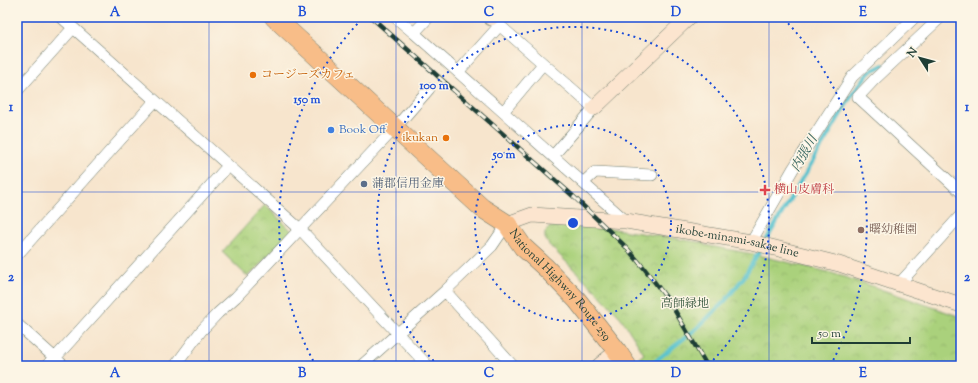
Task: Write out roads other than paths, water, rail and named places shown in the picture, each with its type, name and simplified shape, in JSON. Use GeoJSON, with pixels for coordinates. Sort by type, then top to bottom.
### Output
{"type":"FeatureCollection","features":[{"type":"Feature","properties":{"kind":"highway","name":"National Highway Route 259"},"geometry":{"type":"LineString","coordinates":[[274,17],[482,208],[507,224],[523,247],[577,300],[622,359]]}},
{"type":"Feature","properties":{"kind":"main road"},"geometry":{"type":"LineString","coordinates":[[594,108],[689,17]]}},
{"type":"Feature","properties":{"kind":"main road","name":"ikobe-minami-sakae line"},"geometry":{"type":"LineString","coordinates":[[507,224],[532,215],[626,221],[753,242],[839,264],[961,305]]}},
{"type":"Feature","properties":{"kind":"main road"},"geometry":{"type":"LineString","coordinates":[[599,366],[622,359]]}},
{"type":"Feature","properties":{"kind":"street"},"geometry":{"type":"LineString","coordinates":[[61,17],[300,229],[428,366]]}},
{"type":"Feature","properties":{"kind":"street"},"geometry":{"type":"LineString","coordinates":[[395,17],[626,221]]}},
{"type":"Feature","properties":{"kind":"street"},"geometry":{"type":"LineString","coordinates":[[414,33],[429,17]]}},
{"type":"Feature","properties":{"kind":"street"},"geometry":{"type":"LineString","coordinates":[[753,242],[793,169],[852,77],[915,17]]}},
{"type":"Feature","properties":{"kind":"street"},"geometry":{"type":"LineString","coordinates":[[941,17],[874,80],[858,98],[961,192]]}},
{"type":"Feature","properties":{"kind":"street"},"geometry":{"type":"LineString","coordinates":[[458,72],[493,19],[594,108],[553,156]]}},
{"type":"Feature","properties":{"kind":"street"},"geometry":{"type":"LineString","coordinates":[[17,91],[73,28]]}},
{"type":"Feature","properties":{"kind":"street"},"geometry":{"type":"LineString","coordinates":[[503,112],[543,64]]}},
{"type":"Feature","properties":{"kind":"street"},"geometry":{"type":"LineString","coordinates":[[175,366],[201,331],[236,297],[395,128],[429,89]]}},
{"type":"Feature","properties":{"kind":"street"},"geometry":{"type":"LineString","coordinates":[[17,255],[155,101]]}},
{"type":"Feature","properties":{"kind":"street"},"geometry":{"type":"LineString","coordinates":[[46,366],[60,362],[228,166]]}},
{"type":"Feature","properties":{"kind":"street"},"geometry":{"type":"LineString","coordinates":[[583,183],[595,172],[652,175]]}},
{"type":"Feature","properties":{"kind":"street"},"geometry":{"type":"LineString","coordinates":[[899,284],[961,215]]}},
{"type":"Feature","properties":{"kind":"street"},"geometry":{"type":"LineString","coordinates":[[361,366],[492,246],[507,224]]}},
{"type":"Feature","properties":{"kind":"street"},"geometry":{"type":"LineString","coordinates":[[445,290],[513,366]]}},
{"type":"Feature","properties":{"kind":"street"},"geometry":{"type":"LineString","coordinates":[[17,324],[60,362]]}},
{"type":"Feature","properties":{"kind":"waterway","name":"内張川"},"geometry":{"type":"LineString","coordinates":[[765,242],[852,95],[869,72],[883,65]]}},
{"type":"Feature","properties":{"kind":"waterway","name":"内張川"},"geometry":{"type":"LineString","coordinates":[[653,363],[696,329],[725,301],[744,277],[761,248]]}},
{"type":"Feature","properties":{"kind":"railway"},"geometry":{"type":"LineString","coordinates":[[371,17],[573,196],[626,247],[671,304],[707,366]]}},
{"type":"Feature","properties":{"kind":"place","name":"コージーズカフェ"},"geometry":{"type":"Point","coordinates":[253,75]}},
{"type":"Feature","properties":{"kind":"place","name":"Book Off"},"geometry":{"type":"Point","coordinates":[331,130]}},
{"type":"Feature","properties":{"kind":"place","name":"ikukan"},"geometry":{"type":"Point","coordinates":[446,138]}},
{"type":"Feature","properties":{"kind":"place","name":"蒲郡信用金庫"},"geometry":{"type":"Point","coordinates":[364,184]}},
{"type":"Feature","properties":{"kind":"place","name":"横山皮膚科"},"geometry":{"type":"Point","coordinates":[765,190]}},
{"type":"Feature","properties":{"kind":"place","name":"曙幼稚園"},"geometry":{"type":"Point","coordinates":[861,230]}},
{"type":"Feature","properties":{"kind":"park label","name":"高師緑地"},"geometry":{"type":"Point","coordinates":[685,304]}}]}
